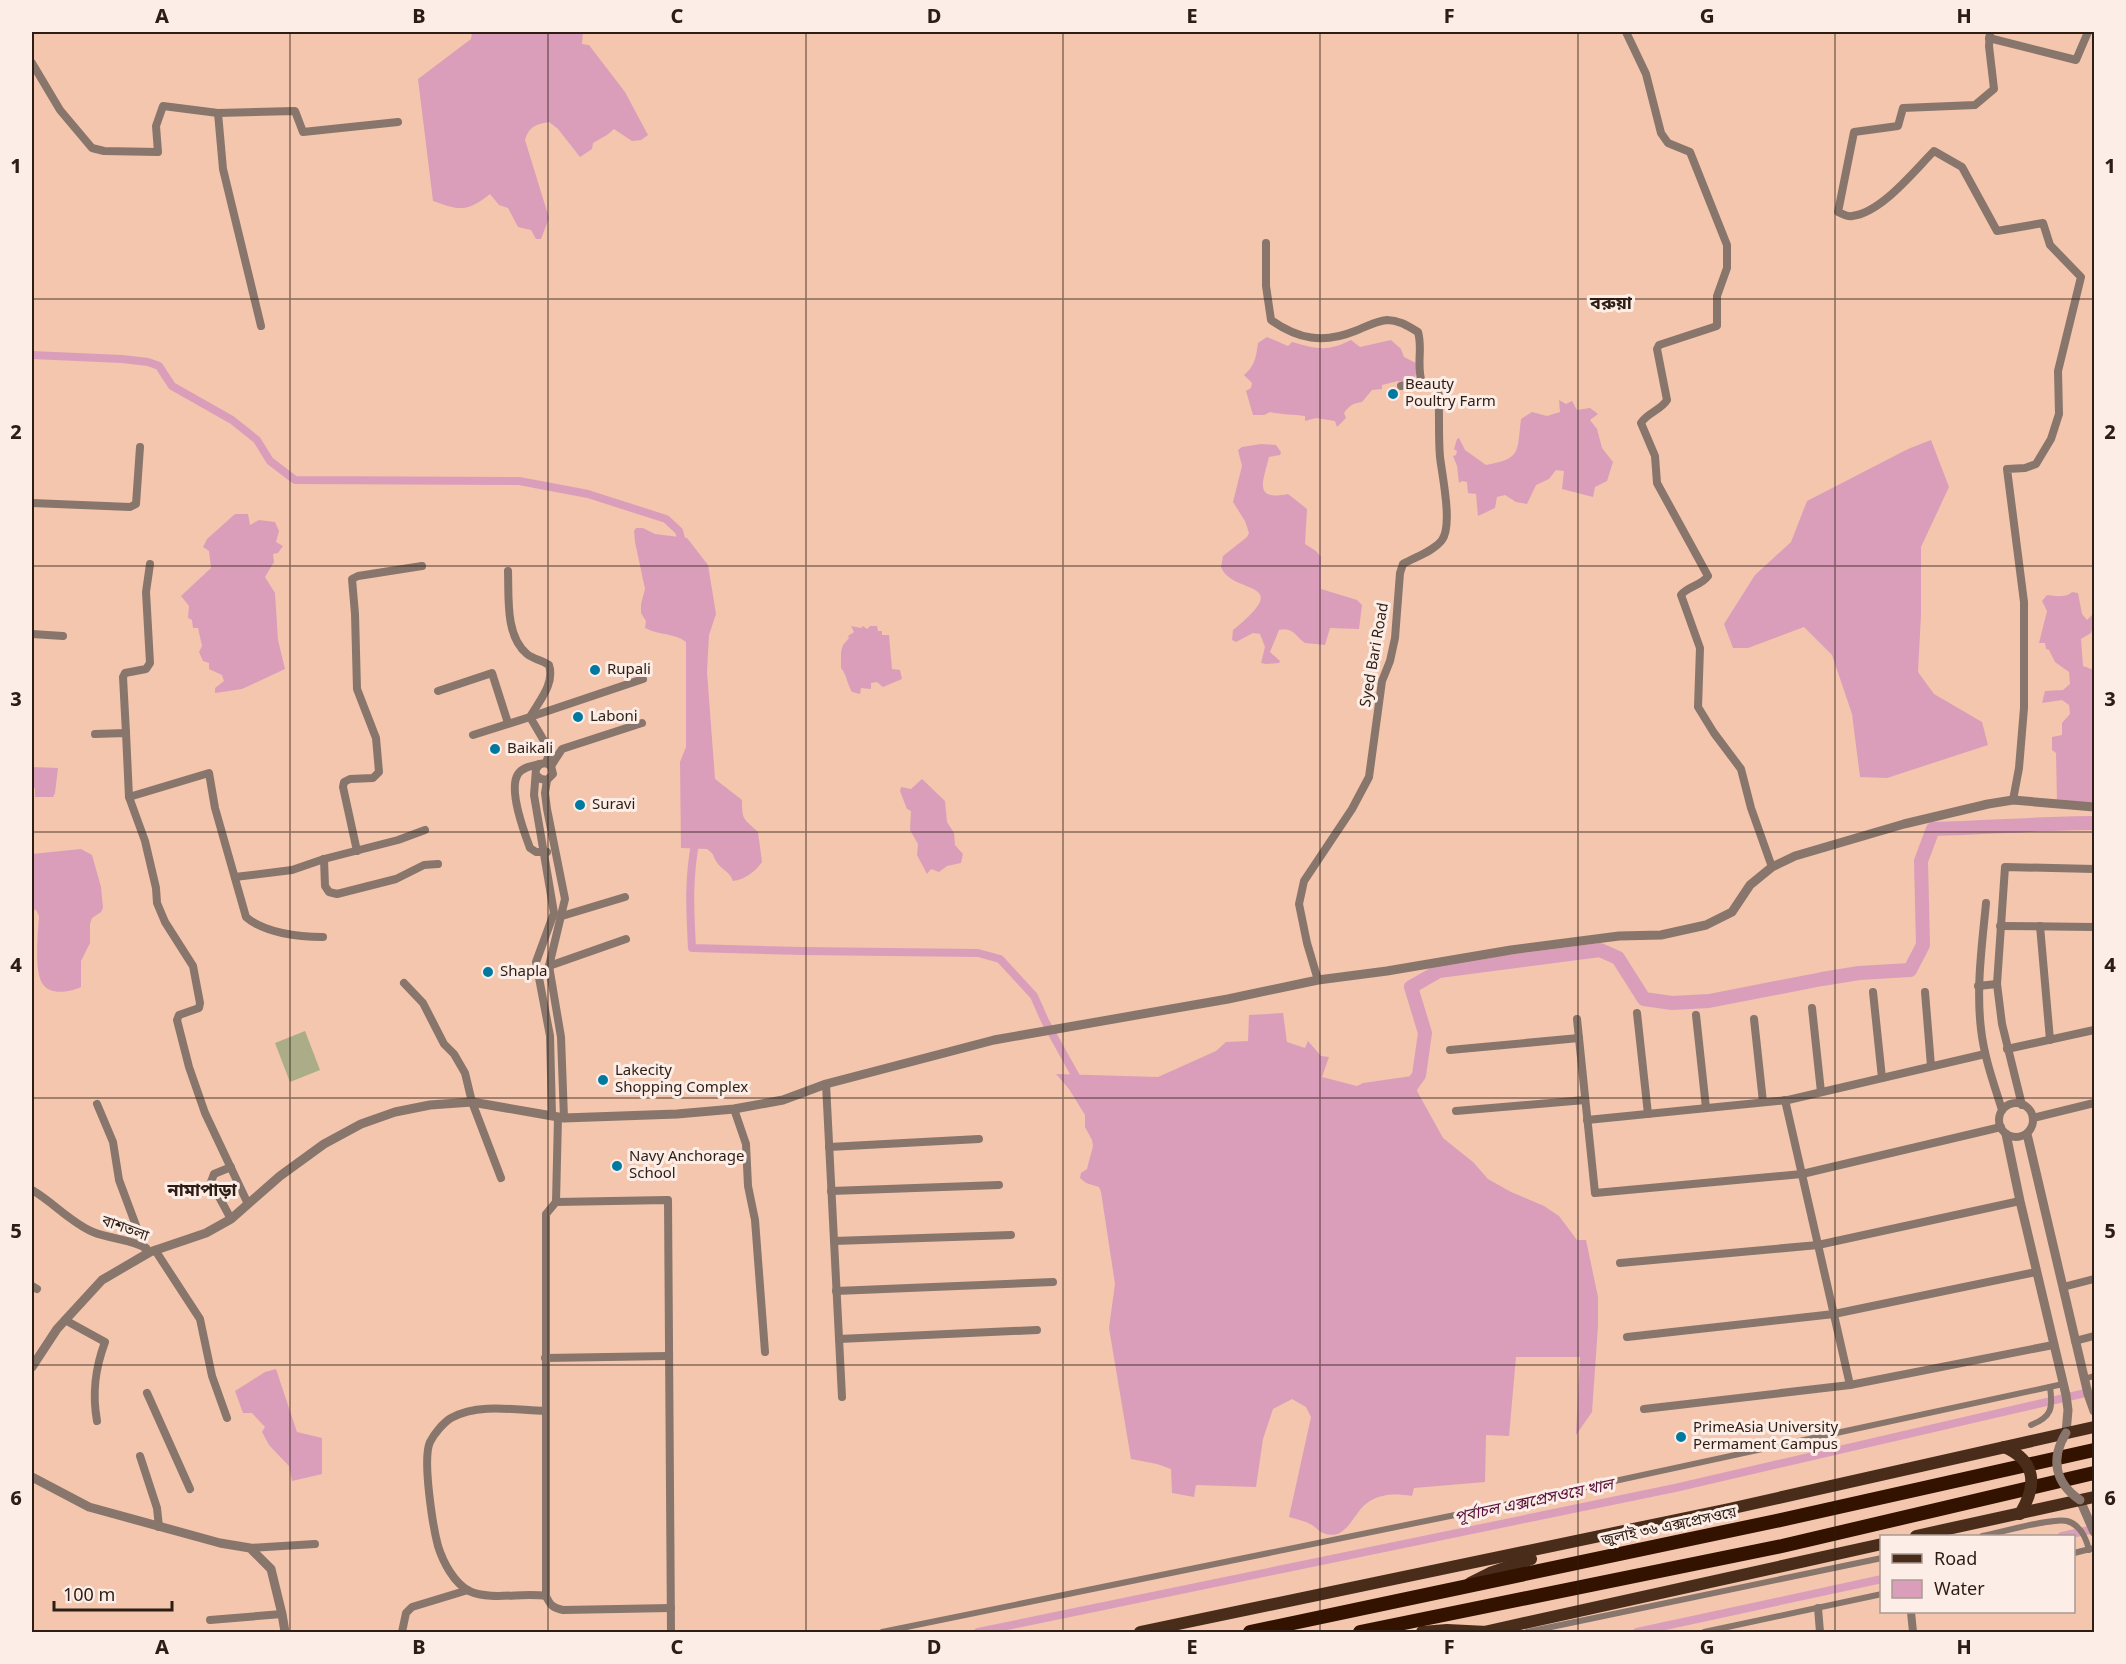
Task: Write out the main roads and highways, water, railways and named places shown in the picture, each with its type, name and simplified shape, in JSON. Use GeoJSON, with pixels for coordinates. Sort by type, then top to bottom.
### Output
{"type":"FeatureCollection","features":[{"type":"Feature","properties":{"kind":"highway","name":"জুলাই ৩৬ এক্সপ্রেসওয়ে"},"geometry":{"type":"LineString","coordinates":[[1250,1632],[1776,1521],[2094,1450]]}},
{"type":"Feature","properties":{"kind":"highway"},"geometry":{"type":"LineString","coordinates":[[1360,1632],[1782,1546],[2094,1473]]}},
{"type":"Feature","properties":{"kind":"main road"},"geometry":{"type":"LineString","coordinates":[[1140,1632],[1638,1528],[2094,1427]]}},
{"type":"Feature","properties":{"kind":"main road"},"geometry":{"type":"LineString","coordinates":[[2004,1447],[2022,1458],[2031,1473],[2030,1495],[2020,1514]]}},
{"type":"Feature","properties":{"kind":"main road"},"geometry":{"type":"LineString","coordinates":[[1921,1535],[2094,1497]]}},
{"type":"Feature","properties":{"kind":"main road"},"geometry":{"type":"LineString","coordinates":[[1461,1588],[1519,1561],[1612,1541],[1629,1535],[1638,1528]]}},
{"type":"Feature","properties":{"kind":"main road"},"geometry":{"type":"LineString","coordinates":[[1422,1632],[1447,1630],[1486,1632],[1880,1544]]}},
{"type":"Feature","properties":{"kind":"water"},"geometry":{"type":"Polygon","coordinates":[[[472,32],[583,32],[582,44],[589,45],[625,92],[648,135],[641,140],[632,141],[614,129],[593,143],[592,149],[580,157],[558,129],[549,122],[531,129],[525,140],[549,218],[541,239],[536,239],[531,230],[518,227],[508,208],[499,205],[490,194],[475,204],[463,208],[450,207],[433,201],[418,79],[471,39],[472,32]]]}},
{"type":"Feature","properties":{"kind":"water"},"geometry":{"type":"Polygon","coordinates":[[[1267,337],[1288,346],[1292,342],[1322,348],[1351,340],[1360,347],[1391,340],[1401,349],[1404,357],[1418,364],[1418,371],[1410,385],[1398,381],[1382,385],[1382,389],[1372,390],[1362,402],[1348,408],[1344,413],[1346,418],[1337,427],[1335,421],[1316,418],[1305,421],[1305,416],[1270,412],[1264,415],[1253,415],[1246,391],[1251,388],[1252,383],[1244,375],[1251,368],[1258,343],[1267,337]]]}},
{"type":"Feature","properties":{"kind":"water"},"geometry":{"type":"Polygon","coordinates":[[[1559,400],[1566,404],[1572,401],[1577,410],[1590,408],[1598,414],[1590,420],[1597,429],[1602,448],[1613,462],[1607,481],[1595,487],[1593,497],[1562,489],[1564,471],[1556,470],[1549,479],[1536,485],[1527,504],[1516,502],[1505,495],[1497,497],[1495,508],[1478,516],[1476,494],[1468,493],[1467,482],[1459,483],[1453,456],[1457,451],[1454,449],[1457,439],[1459,438],[1465,450],[1486,465],[1506,460],[1516,452],[1521,419],[1532,412],[1547,416],[1560,412],[1559,400]]]}},
{"type":"Feature","properties":{"kind":"water"},"geometry":{"type":"Polygon","coordinates":[[[1931,440],[1949,487],[1921,547],[1918,672],[1934,694],[1982,722],[1988,745],[1887,778],[1860,777],[1852,714],[1832,655],[1804,627],[1748,648],[1733,648],[1724,624],[1755,575],[1791,542],[1807,501],[1908,449],[1931,440]]]}},
{"type":"Feature","properties":{"kind":"water"},"geometry":{"type":"Polygon","coordinates":[[[1261,444],[1276,445],[1281,452],[1280,455],[1269,457],[1263,482],[1265,492],[1269,495],[1288,494],[1307,509],[1305,544],[1321,557],[1321,589],[1357,600],[1362,605],[1359,629],[1330,628],[1325,645],[1305,643],[1291,631],[1279,630],[1270,652],[1280,661],[1266,664],[1261,663],[1265,647],[1260,634],[1253,633],[1236,642],[1232,640],[1233,630],[1251,614],[1260,602],[1260,595],[1255,590],[1227,576],[1221,567],[1223,556],[1249,533],[1245,521],[1233,502],[1242,466],[1238,450],[1242,447],[1261,444]]]}},
{"type":"Feature","properties":{"kind":"water"},"geometry":{"type":"Polygon","coordinates":[[[235,514],[248,514],[250,525],[259,520],[275,522],[279,531],[276,542],[283,546],[278,553],[273,554],[274,562],[265,577],[275,593],[278,640],[285,669],[242,689],[215,693],[215,688],[224,681],[222,675],[209,669],[209,663],[203,661],[199,652],[202,646],[198,628],[193,628],[192,620],[188,618],[189,606],[181,596],[211,568],[209,551],[203,547],[207,539],[235,514]]]}},
{"type":"Feature","properties":{"kind":"water"},"geometry":{"type":"Polygon","coordinates":[[[636,528],[643,528],[655,534],[687,538],[708,565],[716,614],[709,635],[707,672],[715,779],[742,800],[745,819],[758,832],[762,862],[741,879],[733,881],[707,849],[681,848],[680,762],[686,747],[686,642],[677,637],[645,628],[646,621],[641,613],[641,604],[645,589],[635,542],[636,528]]]}},
{"type":"Feature","properties":{"kind":"water"},"geometry":{"type":"Polygon","coordinates":[[[2072,592],[2078,593],[2082,614],[2087,620],[2093,614],[2094,623],[2091,633],[2081,639],[2083,666],[2094,670],[2094,803],[2057,802],[2056,753],[2052,750],[2052,737],[2062,735],[2062,723],[2070,714],[2069,705],[2062,700],[2042,703],[2045,691],[2063,690],[2070,684],[2069,672],[2055,662],[2049,650],[2046,649],[2045,643],[2039,643],[2047,611],[2042,601],[2047,595],[2064,596],[2072,592]]]}},
{"type":"Feature","properties":{"kind":"water"},"geometry":{"type":"Polygon","coordinates":[[[851,626],[861,628],[863,626],[867,629],[870,626],[877,626],[878,631],[882,631],[882,635],[889,635],[892,669],[900,670],[902,679],[883,687],[877,682],[871,683],[871,689],[861,688],[860,694],[852,692],[841,668],[843,645],[849,638],[848,636],[854,632],[851,626]]]}},
{"type":"Feature","properties":{"kind":"water"},"geometry":{"type":"Polygon","coordinates":[[[32,767],[58,768],[53,797],[35,797],[35,788],[32,789],[32,767]]]}},
{"type":"Feature","properties":{"kind":"water"},"geometry":{"type":"Polygon","coordinates":[[[922,779],[945,801],[947,822],[954,833],[955,845],[963,854],[961,863],[947,866],[939,872],[931,869],[927,874],[917,855],[918,844],[910,830],[911,811],[907,809],[900,791],[901,787],[911,789],[922,779]]]}},
{"type":"Feature","properties":{"kind":"water"},"geometry":{"type":"Polygon","coordinates":[[[81,849],[92,855],[101,887],[103,908],[92,918],[90,924],[90,943],[81,961],[81,987],[66,991],[50,990],[42,983],[38,969],[39,916],[36,910],[32,909],[32,854],[81,849]]]}},
{"type":"Feature","properties":{"kind":"water"},"geometry":{"type":"Polygon","coordinates":[[[1283,1013],[1287,1042],[1305,1048],[1308,1041],[1321,1056],[1329,1057],[1322,1077],[1357,1086],[1363,1083],[1419,1075],[1417,1091],[1443,1138],[1473,1162],[1488,1179],[1544,1206],[1559,1216],[1577,1240],[1586,1240],[1598,1297],[1592,1412],[1576,1435],[1580,1357],[1516,1357],[1509,1436],[1486,1435],[1485,1482],[1414,1488],[1412,1496],[1385,1495],[1364,1505],[1344,1530],[1332,1535],[1306,1522],[1289,1517],[1311,1417],[1306,1407],[1292,1399],[1273,1409],[1263,1439],[1256,1487],[1196,1485],[1194,1497],[1172,1493],[1171,1469],[1131,1459],[1109,1328],[1115,1284],[1101,1192],[1099,1187],[1086,1183],[1080,1178],[1081,1173],[1087,1169],[1093,1146],[1092,1140],[1085,1127],[1085,1115],[1069,1089],[1056,1074],[1158,1077],[1216,1051],[1226,1042],[1248,1041],[1249,1015],[1283,1013]]]}},
{"type":"Feature","properties":{"kind":"water"},"geometry":{"type":"Polygon","coordinates":[[[276,1369],[297,1432],[322,1438],[322,1474],[292,1481],[289,1466],[269,1445],[262,1432],[265,1427],[252,1413],[243,1413],[235,1391],[265,1372],[276,1369]]]}},
{"type":"Feature","properties":{"kind":"waterway"},"geometry":{"type":"LineString","coordinates":[[32,355],[122,359],[148,362],[159,366],[172,386],[232,420],[257,440],[270,461],[295,480],[519,481],[588,494],[666,519],[679,531],[683,546]]}},
{"type":"Feature","properties":{"kind":"waterway"},"geometry":{"type":"LineString","coordinates":[[1409,1089],[1419,1075],[1425,1033],[1411,987],[1439,971],[1600,950],[1618,958],[1644,999],[1672,1003],[1709,1001],[1859,973],[1910,970],[1923,945],[1921,861],[1933,829],[2094,823]]}},
{"type":"Feature","properties":{"kind":"waterway"},"geometry":{"type":"LineString","coordinates":[[696,839],[690,907],[692,948],[978,953],[1000,959],[1034,996],[1045,1021],[1079,1082]]}},
{"type":"Feature","properties":{"kind":"waterway","name":"পূর্বাচল এক্সপ্রেসওয়ে খাল"},"geometry":{"type":"LineString","coordinates":[[978,1632],[1675,1488],[2094,1391]]}},
{"type":"Feature","properties":{"kind":"waterway","name":"পূর্বাচল এক্সপ্রেসওয়ে খাল"},"geometry":{"type":"LineString","coordinates":[[2067,1535],[2094,1529]]}},
{"type":"Feature","properties":{"kind":"waterway","name":"পূর্বাচল এক্সপ্রেসওয়ে খাল"},"geometry":{"type":"LineString","coordinates":[[1637,1632],[1880,1579]]}},
{"type":"Feature","properties":{"kind":"place","name":"Beauty Poultry Farm"},"geometry":{"type":"Point","coordinates":[1393,394]}},
{"type":"Feature","properties":{"kind":"place","name":"Rupali"},"geometry":{"type":"Point","coordinates":[595,670]}},
{"type":"Feature","properties":{"kind":"place","name":"Laboni"},"geometry":{"type":"Point","coordinates":[578,717]}},
{"type":"Feature","properties":{"kind":"place","name":"Baikali"},"geometry":{"type":"Point","coordinates":[495,749]}},
{"type":"Feature","properties":{"kind":"place","name":"Suravi"},"geometry":{"type":"Point","coordinates":[580,805]}},
{"type":"Feature","properties":{"kind":"place","name":"Shapla"},"geometry":{"type":"Point","coordinates":[488,972]}},
{"type":"Feature","properties":{"kind":"place","name":"Lakecity Shopping Complex"},"geometry":{"type":"Point","coordinates":[603,1080]}},
{"type":"Feature","properties":{"kind":"place","name":"Navy Anchorage School"},"geometry":{"type":"Point","coordinates":[617,1166]}},
{"type":"Feature","properties":{"kind":"place","name":"PrimeAsia University Permament Campus"},"geometry":{"type":"Point","coordinates":[1681,1437]}},
{"type":"Feature","properties":{"kind":"district","name":"বরুয়া"},"geometry":{"type":"Point","coordinates":[1611,304]}},
{"type":"Feature","properties":{"kind":"district","name":"নামাপাড়া"},"geometry":{"type":"Point","coordinates":[202,1191]}}]}
